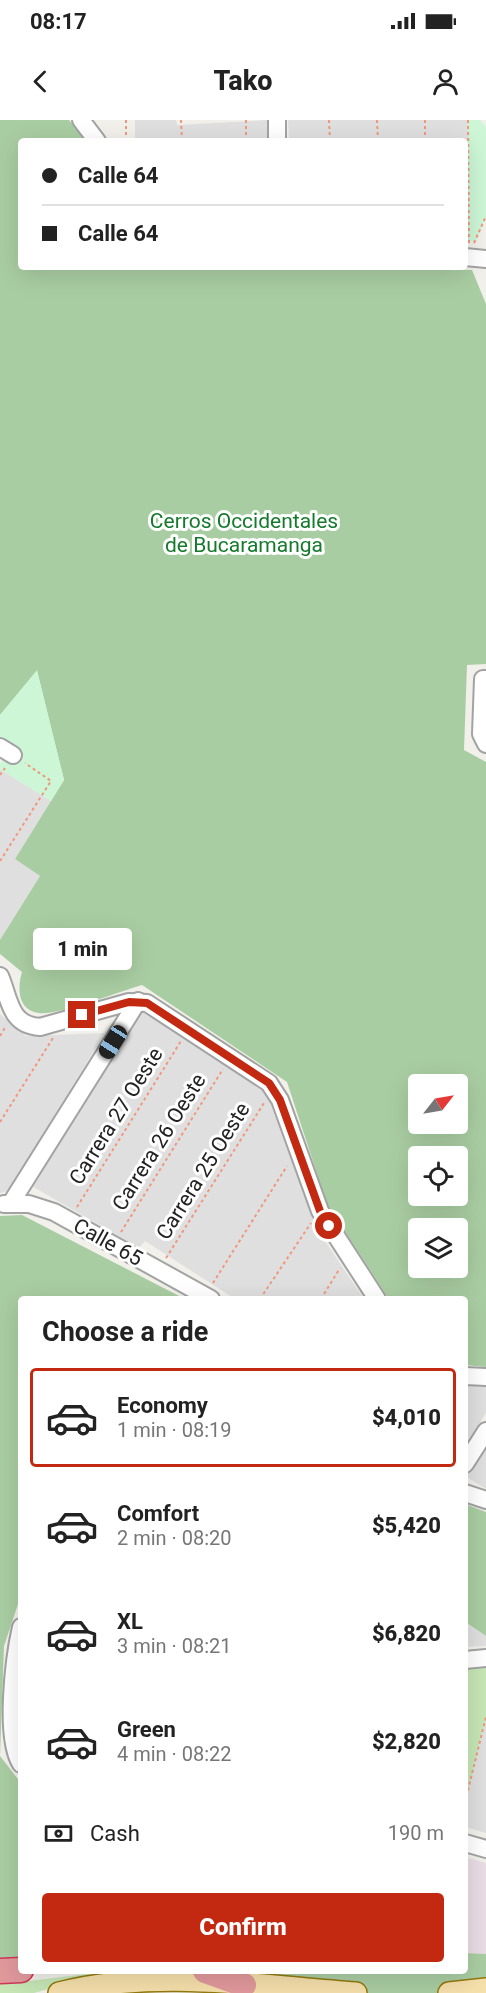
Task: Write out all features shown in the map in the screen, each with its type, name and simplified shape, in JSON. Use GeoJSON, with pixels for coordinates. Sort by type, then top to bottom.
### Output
{"type":"FeatureCollection","features":[{"type":"Feature","properties":{"kind":"highway"},"geometry":{"type":"LineString","coordinates":[[0,1971],[18,1970]]}},
{"type":"Feature","properties":{"kind":"highway"},"geometry":{"type":"LineString","coordinates":[[213,1974],[244,1985]]}},
{"type":"Feature","properties":{"kind":"main road"},"geometry":{"type":"LineString","coordinates":[[59,1993],[96,1985],[142,1981],[195,1981],[356,1993]]}},
{"type":"Feature","properties":{"kind":"main road"},"geometry":{"type":"LineString","coordinates":[[449,1993],[486,1989]]}},
{"type":"Feature","properties":{"kind":"street"},"geometry":{"type":"LineString","coordinates":[[81,120],[95,138]]}},
{"type":"Feature","properties":{"kind":"street"},"geometry":{"type":"LineString","coordinates":[[277,120],[277,138]]}},
{"type":"Feature","properties":{"kind":"street"},"geometry":{"type":"LineString","coordinates":[[468,257],[486,259]]}},
{"type":"Feature","properties":{"kind":"street"},"geometry":{"type":"LineString","coordinates":[[485,679],[481,734],[486,744]]}},
{"type":"Feature","properties":{"kind":"street"},"geometry":{"type":"LineString","coordinates":[[0,976],[12,1011],[23,1023],[40,1027],[138,1002],[155,1007],[231,1056],[274,1088],[320,1211],[375,1296]]}},
{"type":"Feature","properties":{"kind":"street"},"geometry":{"type":"LineString","coordinates":[[6,1204],[138,1002]]}},
{"type":"Feature","properties":{"kind":"street","name":"Calle 65"},"geometry":{"type":"LineString","coordinates":[[6,1204],[45,1208],[206,1296]]}},
{"type":"Feature","properties":{"kind":"street"},"geometry":{"type":"LineString","coordinates":[[468,1376],[486,1377]]}},
{"type":"Feature","properties":{"kind":"street"},"geometry":{"type":"LineString","coordinates":[[468,1459],[486,1431]]}},
{"type":"Feature","properties":{"kind":"street"},"geometry":{"type":"LineString","coordinates":[[468,1494],[486,1500]]}},
{"type":"Feature","properties":{"kind":"street"},"geometry":{"type":"LineString","coordinates":[[18,1649],[14,1679],[13,1738],[18,1754]]}},
{"type":"Feature","properties":{"kind":"street"},"geometry":{"type":"LineString","coordinates":[[468,1660],[486,1658]]}},
{"type":"Feature","properties":{"kind":"street"},"geometry":{"type":"LineString","coordinates":[[468,1844],[486,1849]]}},
{"type":"Feature","properties":{"kind":"path"},"geometry":{"type":"LineString","coordinates":[[126,120],[126,138]]}},
{"type":"Feature","properties":{"kind":"path"},"geometry":{"type":"LineString","coordinates":[[181,120],[182,138]]}},
{"type":"Feature","properties":{"kind":"path"},"geometry":{"type":"LineString","coordinates":[[246,120],[246,138]]}},
{"type":"Feature","properties":{"kind":"path"},"geometry":{"type":"LineString","coordinates":[[329,120],[330,138]]}},
{"type":"Feature","properties":{"kind":"path"},"geometry":{"type":"LineString","coordinates":[[377,120],[378,138]]}},
{"type":"Feature","properties":{"kind":"path"},"geometry":{"type":"LineString","coordinates":[[425,120],[425,138]]}},
{"type":"Feature","properties":{"kind":"path"},"geometry":{"type":"LineString","coordinates":[[468,120],[468,138]]}},
{"type":"Feature","properties":{"kind":"path"},"geometry":{"type":"LineString","coordinates":[[468,255],[486,216]]}},
{"type":"Feature","properties":{"kind":"path"},"geometry":{"type":"LineString","coordinates":[[0,861],[51,781],[6,751]]}},
{"type":"Feature","properties":{"kind":"path"},"geometry":{"type":"LineString","coordinates":[[0,1122],[64,1020]]}},
{"type":"Feature","properties":{"kind":"path","name":"Carrera 27 Oeste"},"geometry":{"type":"LineString","coordinates":[[68,1220],[189,1029]]}},
{"type":"Feature","properties":{"kind":"path","name":"Carrera 26 Oeste"},"geometry":{"type":"LineString","coordinates":[[113,1245],[231,1056]]}},
{"type":"Feature","properties":{"kind":"path","name":"Carrera 25 Oeste"},"geometry":{"type":"LineString","coordinates":[[158,1270],[274,1088]]}},
{"type":"Feature","properties":{"kind":"path"},"geometry":{"type":"LineString","coordinates":[[209,1296],[298,1149]]}},
{"type":"Feature","properties":{"kind":"path"},"geometry":{"type":"LineString","coordinates":[[262,1296],[320,1211]]}},
{"type":"Feature","properties":{"kind":"path"},"geometry":{"type":"LineString","coordinates":[[323,1296],[348,1255]]}},
{"type":"Feature","properties":{"kind":"path"},"geometry":{"type":"LineString","coordinates":[[468,1790],[486,1717]]}},
{"type":"Feature","properties":{"kind":"shaded area"},"geometry":{"type":"Polygon","coordinates":[[[135,120],[176,120],[177,125],[268,120],[268,138],[135,138],[135,120]]]}},
{"type":"Feature","properties":{"kind":"shaded area"},"geometry":{"type":"Polygon","coordinates":[[[288,120],[468,120],[469,241],[468,138],[289,138],[288,120]]]}},
{"type":"Feature","properties":{"kind":"shaded area"},"geometry":{"type":"Polygon","coordinates":[[[0,769],[51,801],[15,859],[40,876],[0,940],[0,769]]]}},
{"type":"Feature","properties":{"kind":"shaded area"},"geometry":{"type":"Polygon","coordinates":[[[143,1010],[265,1090],[317,1229],[362,1296],[230,1296],[145,1241],[139,1248],[30,1185],[143,1010]]]}},
{"type":"Feature","properties":{"kind":"shaded area"},"geometry":{"type":"Polygon","coordinates":[[[0,1014],[26,1036],[105,1033],[8,1191],[0,1193],[0,1014]]]}},
{"type":"Feature","properties":{"kind":"shaded area"},"geometry":{"type":"Polygon","coordinates":[[[468,1386],[486,1386],[486,1413],[468,1441],[468,1386]]]}},
{"type":"Feature","properties":{"kind":"shaded area"},"geometry":{"type":"Polygon","coordinates":[[[486,1441],[486,1489],[468,1478],[468,1469],[486,1441]]]}},
{"type":"Feature","properties":{"kind":"shaded area"},"geometry":{"type":"Polygon","coordinates":[[[468,1625],[486,1636],[486,1646],[468,1647],[468,1625]]]}},
{"type":"Feature","properties":{"kind":"shaded area"},"geometry":{"type":"Polygon","coordinates":[[[486,1717],[486,1833],[468,1828],[468,1790],[486,1717]]]}},
{"type":"Feature","properties":{"kind":"shaded area"},"geometry":{"type":"Polygon","coordinates":[[[468,1858],[486,1863],[486,1954],[468,1953],[468,1858]]]}},
{"type":"Feature","properties":{"kind":"green space","name":"Cerros Occidentales de Bucaramanga"},"geometry":{"type":"Polygon","coordinates":[[[0,120],[69,120],[84,138],[18,138],[18,270],[472,270],[486,304],[486,664],[467,665],[464,750],[486,762],[486,1367],[468,1365],[468,1296],[387,1296],[327,1204],[287,1082],[142,985],[48,1013],[32,1011],[23,1003],[20,992],[22,972],[0,954],[0,940],[40,876],[15,859],[64,780],[37,671],[0,715],[0,120]]]}},
{"type":"Feature","properties":{"kind":"green space"},"geometry":{"type":"Polygon","coordinates":[[[468,120],[480,120],[486,127],[486,216],[476,241],[469,241],[468,120]]]}},
{"type":"Feature","properties":{"kind":"green space"},"geometry":{"type":"Polygon","coordinates":[[[37,670],[64,780],[51,801],[0,769],[0,764],[12,745],[0,737],[0,715],[37,670]]]}},
{"type":"Feature","properties":{"kind":"green space"},"geometry":{"type":"Polygon","coordinates":[[[22,1215],[179,1296],[18,1296],[18,1604],[4,1646],[0,1756],[0,1216],[22,1215]]]}},
{"type":"Feature","properties":{"kind":"green space"},"geometry":{"type":"Polygon","coordinates":[[[468,1505],[486,1512],[486,1636],[468,1624],[468,1505]]]}},
{"type":"Feature","properties":{"kind":"green space"},"geometry":{"type":"Polygon","coordinates":[[[486,1666],[486,1717],[468,1790],[468,1668],[486,1666]]]}},
{"type":"Feature","properties":{"kind":"green space"},"geometry":{"type":"Polygon","coordinates":[[[0,1756],[18,1779],[18,1958],[0,1958],[0,1756]]]}},
{"type":"Feature","properties":{"kind":"green space"},"geometry":{"type":"Polygon","coordinates":[[[468,1953],[486,1954],[486,1993],[250,1993],[247,1974],[468,1974],[468,1953]]]}},
{"type":"Feature","properties":{"kind":"green space"},"geometry":{"type":"Polygon","coordinates":[[[101,1974],[34,1993],[0,1993],[0,1981],[28,1981],[101,1974]]]}},
{"type":"Feature","properties":{"kind":"route"},"geometry":{"type":"LineString","coordinates":[[82,1015],[129,1002],[147,1003],[269,1083],[280,1100],[320,1211],[329,1226]]}}]}
